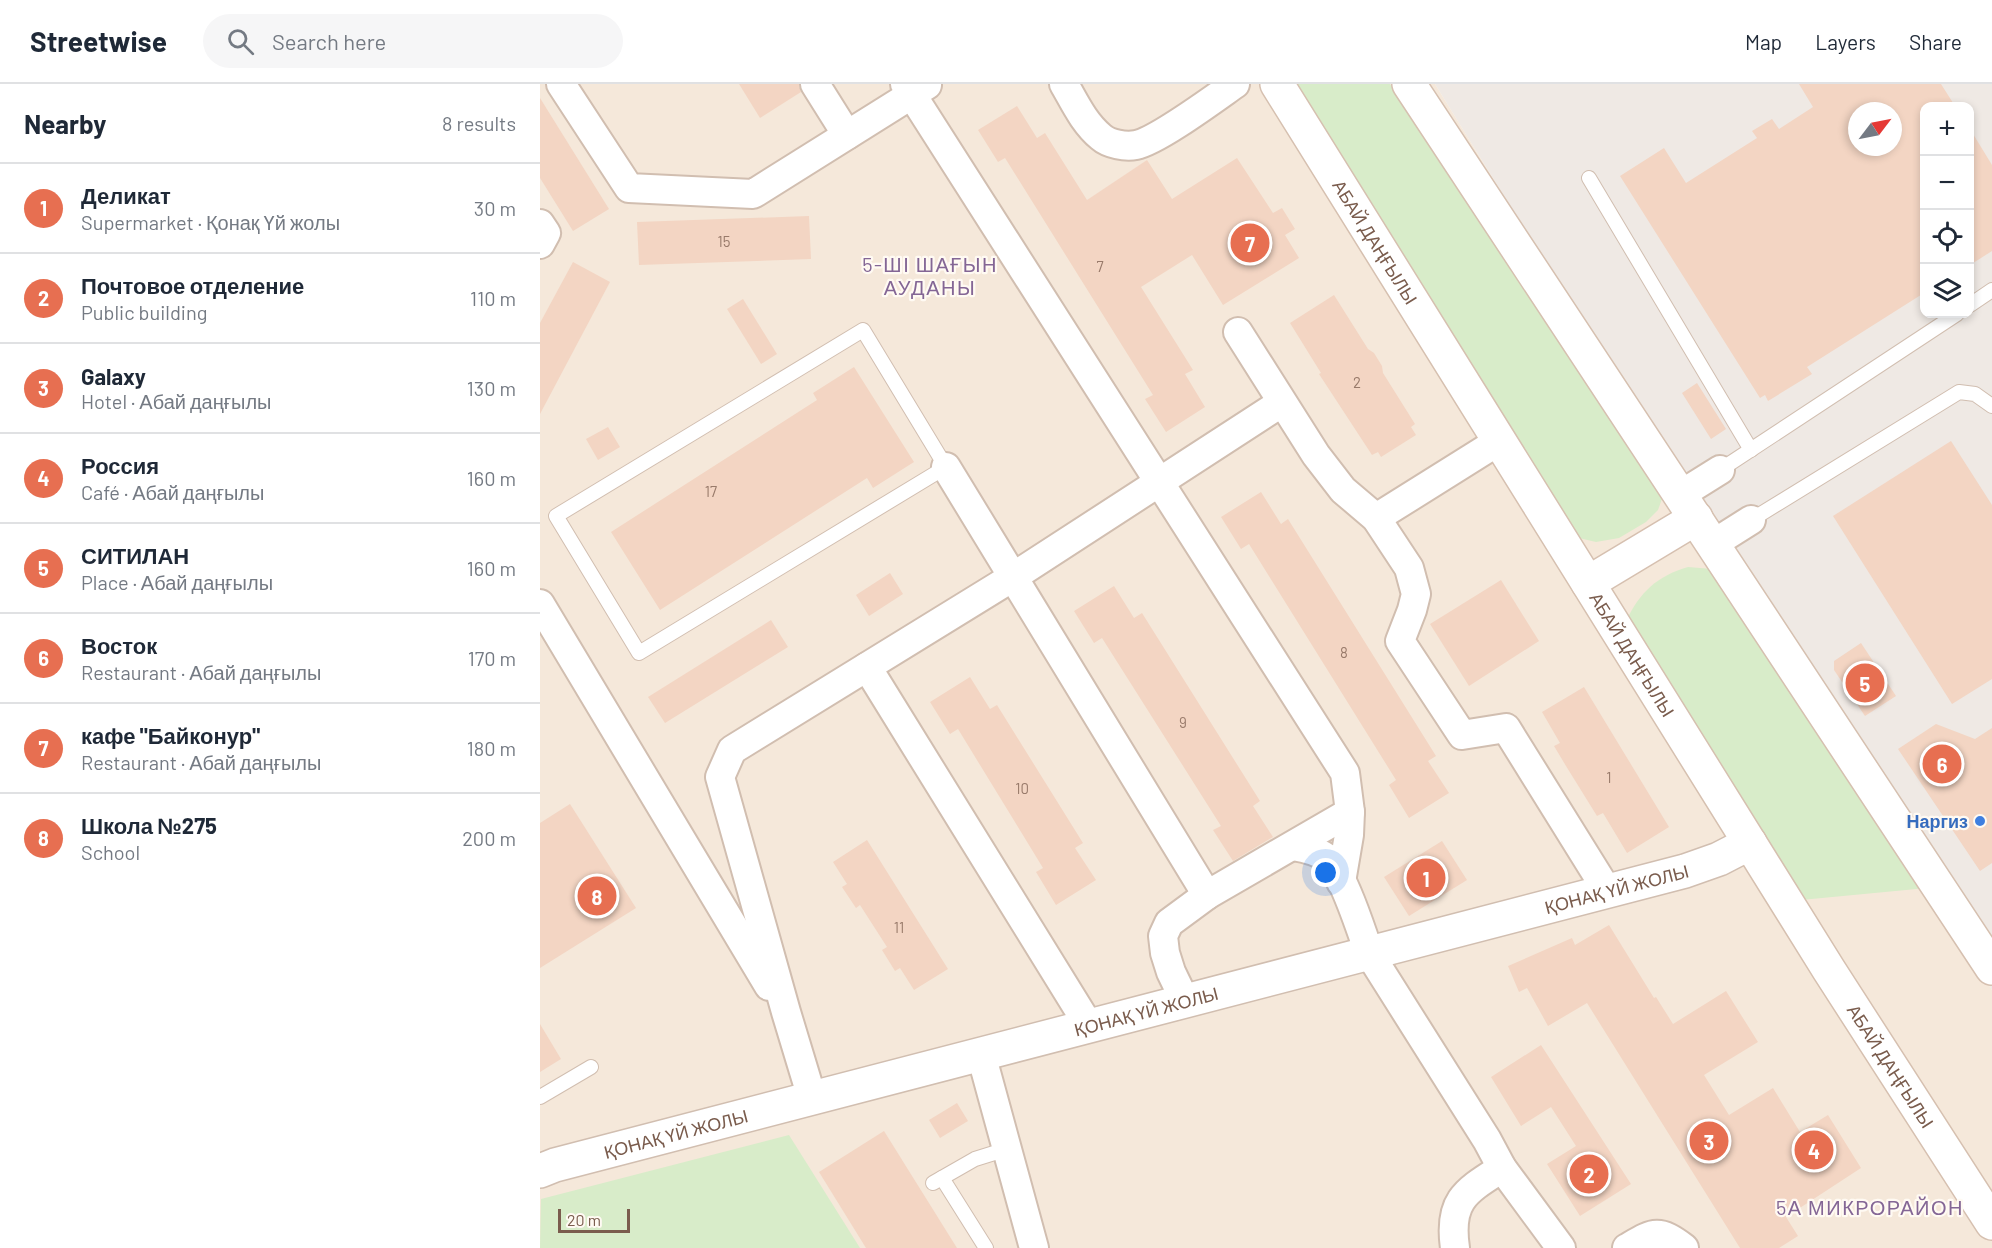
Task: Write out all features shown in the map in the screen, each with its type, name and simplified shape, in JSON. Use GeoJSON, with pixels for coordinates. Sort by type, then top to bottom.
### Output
{"type":"FeatureCollection","features":[{"type":"Feature","properties":{"kind":"main road","name":"АБАЙ ДАҢҒЫЛЫ"},"geometry":{"type":"LineString","coordinates":[[1277,84],[1829,970],[1992,1223]]}},
{"type":"Feature","properties":{"kind":"main road"},"geometry":{"type":"LineString","coordinates":[[1409,84],[1992,968]]}},
{"type":"Feature","properties":{"kind":"main road"},"geometry":{"type":"LineString","coordinates":[[1588,583],[1696,519]]}},
{"type":"Feature","properties":{"kind":"main road","name":"ҚОНАҚ ҮЙ ЖОЛЫ"},"geometry":{"type":"LineString","coordinates":[[540,1171],[555,1165],[1608,892],[1685,871],[1719,859],[1750,843]]}},
{"type":"Feature","properties":{"kind":"street"},"geometry":{"type":"LineString","coordinates":[[561,84],[629,188],[753,194],[847,135],[915,87],[1159,483],[1345,773],[1350,812],[1350,835],[1341,882]]}},
{"type":"Feature","properties":{"kind":"street"},"geometry":{"type":"LineString","coordinates":[[815,84],[847,135]]}},
{"type":"Feature","properties":{"kind":"street"},"geometry":{"type":"LineString","coordinates":[[1064,84],[1087,124],[1103,139],[1121,145],[1137,145],[1154,138],[1235,84]]}},
{"type":"Feature","properties":{"kind":"street"},"geometry":{"type":"LineString","coordinates":[[540,224],[546,233],[540,244]]}},
{"type":"Feature","properties":{"kind":"street"},"geometry":{"type":"LineString","coordinates":[[1238,332],[1316,455],[1343,489],[1376,518],[1408,568],[1416,594],[1400,641],[1462,735],[1506,728],[1608,892]]}},
{"type":"Feature","properties":{"kind":"street"},"geometry":{"type":"LineString","coordinates":[[812,1098],[720,777],[732,750],[1013,577],[1281,403]]}},
{"type":"Feature","properties":{"kind":"street"},"geometry":{"type":"LineString","coordinates":[[1376,518],[1499,441]]}},
{"type":"Feature","properties":{"kind":"street"},"geometry":{"type":"LineString","coordinates":[[946,467],[1208,895]]}},
{"type":"Feature","properties":{"kind":"street"},"geometry":{"type":"LineString","coordinates":[[1720,470],[1696,519],[1751,520]]}},
{"type":"Feature","properties":{"kind":"street"},"geometry":{"type":"LineString","coordinates":[[540,604],[786,1012]]}},
{"type":"Feature","properties":{"kind":"street"},"geometry":{"type":"LineString","coordinates":[[867,667],[1089,1026]]}},
{"type":"Feature","properties":{"kind":"street"},"geometry":{"type":"LineString","coordinates":[[1185,1001],[1171,972],[1163,936],[1169,922],[1208,895],[1350,812]]}},
{"type":"Feature","properties":{"kind":"street"},"geometry":{"type":"LineString","coordinates":[[1293,846],[1314,850],[1328,860],[1341,882],[1369,953],[1487,1140],[1502,1168],[1561,1248]]}},
{"type":"Feature","properties":{"kind":"street"},"geometry":{"type":"LineString","coordinates":[[981,1054],[1034,1248]]}},
{"type":"Feature","properties":{"kind":"street"},"geometry":{"type":"LineString","coordinates":[[1455,1248],[1454,1213],[1469,1189],[1502,1168]]}},
{"type":"Feature","properties":{"kind":"street"},"geometry":{"type":"LineString","coordinates":[[1627,1248],[1651,1235],[1668,1236],[1684,1248]]}},
{"type":"Feature","properties":{"kind":"lane"},"geometry":{"type":"LineString","coordinates":[[1589,178],[1751,450]]}},
{"type":"Feature","properties":{"kind":"lane"},"geometry":{"type":"LineString","coordinates":[[1974,302],[1992,290]]}},
{"type":"Feature","properties":{"kind":"lane"},"geometry":{"type":"LineString","coordinates":[[1720,470],[1951,318]]}},
{"type":"Feature","properties":{"kind":"lane"},"geometry":{"type":"LineString","coordinates":[[863,330],[946,467],[639,653],[556,516],[863,330]]}},
{"type":"Feature","properties":{"kind":"lane"},"geometry":{"type":"LineString","coordinates":[[1751,520],[1959,392],[1975,394],[1992,406]]}},
{"type":"Feature","properties":{"kind":"lane"},"geometry":{"type":"LineString","coordinates":[[540,1097],[591,1067]]}},
{"type":"Feature","properties":{"kind":"lane"},"geometry":{"type":"LineString","coordinates":[[986,1248],[938,1180],[975,1159],[1007,1149]]}},
{"type":"Feature","properties":{"kind":"shaded area"},"geometry":{"type":"Polygon","coordinates":[[[540,84],[1435,84],[1992,990],[1992,1248],[540,1248],[540,84]]]}},
{"type":"Feature","properties":{"kind":"shaded area"},"geometry":{"type":"Polygon","coordinates":[[[1435,84],[1992,84],[1992,990],[1435,84]]]}},
{"type":"Feature","properties":{"kind":"green space"},"geometry":{"type":"Polygon","coordinates":[[[1294,84],[1390,84],[1663,496],[1658,510],[1646,522],[1619,538],[1596,542],[1579,538],[1294,84]]]}},
{"type":"Feature","properties":{"kind":"green space"},"geometry":{"type":"Polygon","coordinates":[[[1688,567],[1712,569],[1927,888],[1801,900],[1626,621],[1637,602],[1651,586],[1667,575],[1688,567]]]}},
{"type":"Feature","properties":{"kind":"green space"},"geometry":{"type":"Polygon","coordinates":[[[789,1135],[860,1248],[540,1248],[541,1199],[789,1135]]]}},
{"type":"Feature","properties":{"kind":"building"},"geometry":{"type":"Polygon","coordinates":[[[739,84],[799,84],[801,92],[760,118],[739,84]]]}},
{"type":"Feature","properties":{"kind":"building"},"geometry":{"type":"Polygon","coordinates":[[[1799,84],[1941,84],[1952,102],[1920,102],[1920,296],[1807,367],[1812,374],[1768,401],[1765,395],[1760,398],[1620,176],[1664,148],[1686,183],[1757,138],[1752,131],[1772,119],[1779,129],[1813,107],[1799,84]]]}},
{"type":"Feature","properties":{"kind":"building"},"geometry":{"type":"Polygon","coordinates":[[[540,98],[609,209],[573,231],[540,178],[540,98]]]}},
{"type":"Feature","properties":{"kind":"building"},"geometry":{"type":"Polygon","coordinates":[[[1017,106],[1037,138],[1045,133],[1087,200],[1147,160],[1172,199],[1237,158],[1273,213],[1282,208],[1295,229],[1285,235],[1299,258],[1223,305],[1192,255],[1141,287],[1193,370],[1185,374],[1205,407],[1166,432],[1145,399],[1153,395],[1005,158],[998,162],[978,130],[1017,106]]]}},
{"type":"Feature","properties":{"kind":"building"},"geometry":{"type":"Polygon","coordinates":[[[1974,136],[1992,165],[1992,251],[1974,262],[1974,136]]]}},
{"type":"Feature","properties":{"kind":"building"},"geometry":{"type":"Polygon","coordinates":[[[809,216],[811,259],[639,265],[637,222],[809,216]]]}},
{"type":"Feature","properties":{"kind":"building"},"geometry":{"type":"Polygon","coordinates":[[[573,262],[610,282],[540,414],[540,323],[573,262]]]}},
{"type":"Feature","properties":{"kind":"building"},"geometry":{"type":"Polygon","coordinates":[[[1334,295],[1368,349],[1374,353],[1382,366],[1383,373],[1415,424],[1411,427],[1416,435],[1381,457],[1378,452],[1372,455],[1319,374],[1321,373],[1290,323],[1334,295]]]}},
{"type":"Feature","properties":{"kind":"building"},"geometry":{"type":"Polygon","coordinates":[[[743,299],[777,354],[761,364],[727,309],[743,299]]]}},
{"type":"Feature","properties":{"kind":"building"},"geometry":{"type":"Polygon","coordinates":[[[854,367],[914,462],[873,488],[867,478],[660,610],[611,532],[817,400],[813,393],[854,367]]]}},
{"type":"Feature","properties":{"kind":"building"},"geometry":{"type":"Polygon","coordinates":[[[1697,383],[1726,429],[1711,439],[1682,393],[1697,383]]]}},
{"type":"Feature","properties":{"kind":"building"},"geometry":{"type":"Polygon","coordinates":[[[608,427],[620,447],[598,460],[586,439],[608,427]]]}},
{"type":"Feature","properties":{"kind":"building"},"geometry":{"type":"Polygon","coordinates":[[[1951,441],[1992,505],[1992,679],[1952,704],[1833,516],[1951,441]]]}},
{"type":"Feature","properties":{"kind":"building"},"geometry":{"type":"Polygon","coordinates":[[[1261,492],[1281,524],[1288,519],[1436,756],[1428,761],[1449,793],[1409,818],[1389,785],[1396,780],[1249,544],[1241,549],[1221,517],[1261,492]]]}},
{"type":"Feature","properties":{"kind":"building"},"geometry":{"type":"Polygon","coordinates":[[[890,573],[903,594],[869,616],[856,595],[890,573]]]}},
{"type":"Feature","properties":{"kind":"building"},"geometry":{"type":"Polygon","coordinates":[[[1501,580],[1539,641],[1469,686],[1430,624],[1501,580]]]}},
{"type":"Feature","properties":{"kind":"building"},"geometry":{"type":"Polygon","coordinates":[[[1114,586],[1134,618],[1142,613],[1260,801],[1253,806],[1273,837],[1233,861],[1213,830],[1221,826],[1102,638],[1094,643],[1074,611],[1114,586]]]}},
{"type":"Feature","properties":{"kind":"building"},"geometry":{"type":"Polygon","coordinates":[[[771,620],[788,647],[665,723],[648,697],[771,620]]]}},
{"type":"Feature","properties":{"kind":"building"},"geometry":{"type":"Polygon","coordinates":[[[1861,643],[1896,696],[1865,716],[1834,670],[1834,661],[1861,643]]]}},
{"type":"Feature","properties":{"kind":"building"},"geometry":{"type":"Polygon","coordinates":[[[970,677],[990,709],[997,705],[1083,843],[1075,848],[1096,880],[1056,905],[1036,872],[1043,868],[958,729],[950,734],[930,702],[970,677]]]}},
{"type":"Feature","properties":{"kind":"building"},"geometry":{"type":"Polygon","coordinates":[[[1584,687],[1669,827],[1627,853],[1603,813],[1597,816],[1566,766],[1554,746],[1560,743],[1542,712],[1584,687]]]}},
{"type":"Feature","properties":{"kind":"building"},"geometry":{"type":"Polygon","coordinates":[[[1936,724],[1975,739],[1992,728],[1992,863],[1980,871],[1898,749],[1936,724]]]}},
{"type":"Feature","properties":{"kind":"building"},"geometry":{"type":"Polygon","coordinates":[[[570,804],[636,908],[540,968],[540,823],[570,804]]]}},
{"type":"Feature","properties":{"kind":"building"},"geometry":{"type":"Polygon","coordinates":[[[867,840],[948,969],[914,990],[900,968],[895,971],[882,950],[887,947],[860,905],[856,908],[842,887],[847,884],[833,862],[867,840]]]}},
{"type":"Feature","properties":{"kind":"building"},"geometry":{"type":"Polygon","coordinates":[[[1442,841],[1467,880],[1409,916],[1384,877],[1442,841]]]}},
{"type":"Feature","properties":{"kind":"building"},"geometry":{"type":"Polygon","coordinates":[[[1609,925],[1654,998],[1656,997],[1673,1024],[1726,991],[1758,1042],[1704,1075],[1729,1115],[1773,1088],[1800,1132],[1828,1115],[1861,1168],[1786,1217],[1798,1236],[1779,1248],[1740,1248],[1587,1003],[1548,1026],[1527,988],[1519,992],[1508,966],[1572,938],[1575,945],[1609,925]]]}},
{"type":"Feature","properties":{"kind":"building"},"geometry":{"type":"Polygon","coordinates":[[[540,1024],[561,1059],[540,1072],[540,1024]]]}},
{"type":"Feature","properties":{"kind":"building"},"geometry":{"type":"Polygon","coordinates":[[[1541,1045],[1631,1184],[1580,1216],[1547,1164],[1576,1146],[1551,1107],[1521,1126],[1491,1077],[1541,1045]]]}},
{"type":"Feature","properties":{"kind":"building"},"geometry":{"type":"Polygon","coordinates":[[[957,1103],[968,1121],[940,1138],[929,1120],[957,1103]]]}},
{"type":"Feature","properties":{"kind":"building"},"geometry":{"type":"Polygon","coordinates":[[[884,1131],[957,1248],[866,1248],[819,1172],[884,1131]]]}},
{"type":"Feature","properties":{"kind":"place","name":"кафе \"Байконур\""},"geometry":{"type":"Point","coordinates":[1250,243]}},
{"type":"Feature","properties":{"kind":"place","name":"СИТИЛАН"},"geometry":{"type":"Point","coordinates":[1865,683]}},
{"type":"Feature","properties":{"kind":"place","name":"Восток"},"geometry":{"type":"Point","coordinates":[1942,764]}},
{"type":"Feature","properties":{"kind":"place","name":"Наргиз"},"geometry":{"type":"Point","coordinates":[1980,821]}},
{"type":"Feature","properties":{"kind":"place","name":"Деликат"},"geometry":{"type":"Point","coordinates":[1426,878]}},
{"type":"Feature","properties":{"kind":"place","name":"Школа №275"},"geometry":{"type":"Point","coordinates":[597,896]}},
{"type":"Feature","properties":{"kind":"place","name":"Galaxy"},"geometry":{"type":"Point","coordinates":[1709,1141]}},
{"type":"Feature","properties":{"kind":"place","name":"Россия"},"geometry":{"type":"Point","coordinates":[1814,1150]}},
{"type":"Feature","properties":{"kind":"place","name":"Почтовое отделение"},"geometry":{"type":"Point","coordinates":[1589,1174]}},
{"type":"Feature","properties":{"kind":"district","name":"5-ШІ ШАҒЫН АУДАНЫ"},"geometry":{"type":"Point","coordinates":[930,276]}},
{"type":"Feature","properties":{"kind":"district","name":"5А МИКРОРАЙОН"},"geometry":{"type":"Point","coordinates":[1870,1207]}}]}
